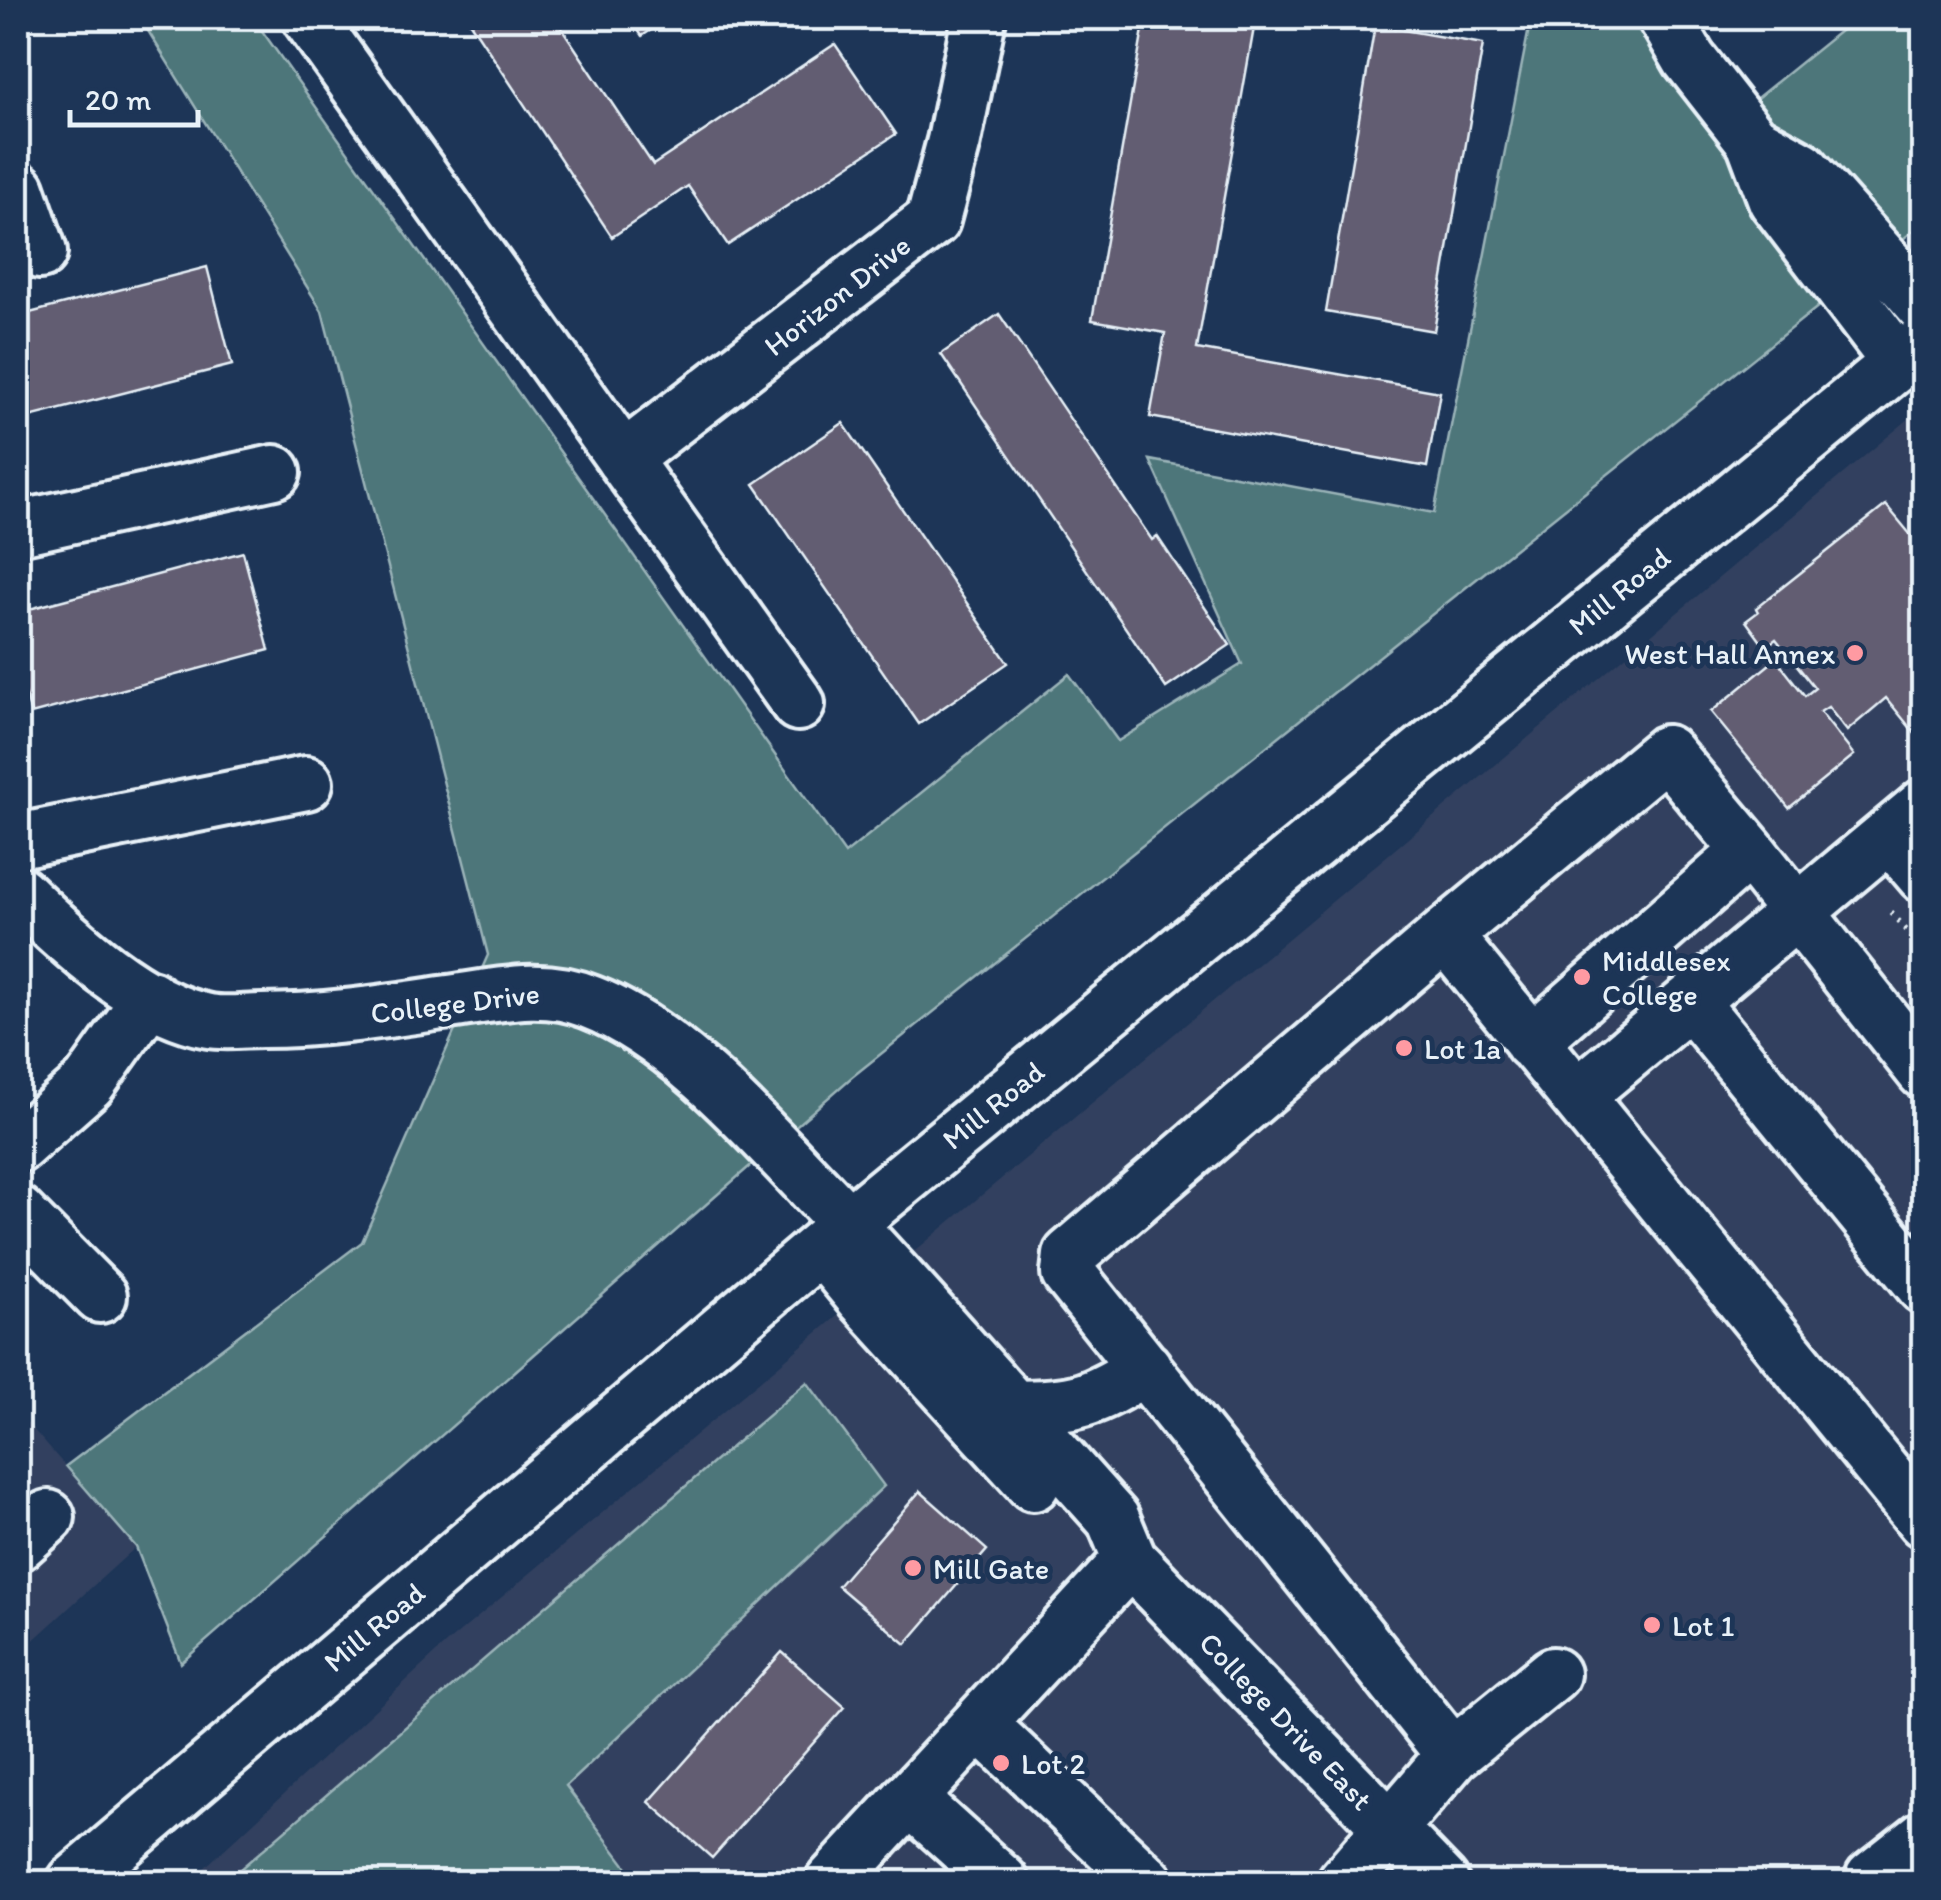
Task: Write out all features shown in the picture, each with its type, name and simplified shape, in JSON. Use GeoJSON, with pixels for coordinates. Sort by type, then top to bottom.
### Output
{"type":"FeatureCollection","features":[{"type":"Feature","properties":{"kind":"street"},"geometry":{"type":"LineString","coordinates":[[309,18],[798,704]]}},
{"type":"Feature","properties":{"kind":"street","name":"Horizon Drive"},"geometry":{"type":"LineString","coordinates":[[623,459],[934,220],[979,18]]}},
{"type":"Feature","properties":{"kind":"street"},"geometry":{"type":"LineString","coordinates":[[1665,18],[1689,58],[1753,141],[1775,200],[1911,352]]}},
{"type":"Feature","properties":{"kind":"street"},"geometry":{"type":"LineString","coordinates":[[1753,141],[1802,168],[1924,306]]}},
{"type":"Feature","properties":{"kind":"street"},"geometry":{"type":"LineString","coordinates":[[18,190],[40,252]]}},
{"type":"Feature","properties":{"kind":"street","name":"Mill Road"},"geometry":{"type":"LineString","coordinates":[[74,1882],[834,1235],[1911,352]]}},
{"type":"Feature","properties":{"kind":"street"},"geometry":{"type":"LineString","coordinates":[[18,528],[274,472]]}},
{"type":"Feature","properties":{"kind":"street"},"geometry":{"type":"LineString","coordinates":[[1453,1755],[1068,1273],[1070,1254],[1666,752],[1924,1072]]}},
{"type":"Feature","properties":{"kind":"street"},"geometry":{"type":"LineString","coordinates":[[18,841],[306,783]]}},
{"type":"Feature","properties":{"kind":"street"},"geometry":{"type":"LineString","coordinates":[[1902,888],[1906,821]]}},
{"type":"Feature","properties":{"kind":"street"},"geometry":{"type":"LineString","coordinates":[[1576,1096],[1906,821]]}},
{"type":"Feature","properties":{"kind":"street"},"geometry":{"type":"LineString","coordinates":[[1531,1042],[1749,851]]}},
{"type":"Feature","properties":{"kind":"street","name":"College Drive"},"geometry":{"type":"LineString","coordinates":[[18,892],[54,928],[134,988],[175,1010],[210,1021],[321,1021],[556,990],[593,1002],[635,1024],[725,1094],[834,1235]]}},
{"type":"Feature","properties":{"kind":"street"},"geometry":{"type":"LineString","coordinates":[[1445,935],[1924,1521]]}},
{"type":"Feature","properties":{"kind":"street"},"geometry":{"type":"LineString","coordinates":[[18,1146],[88,1083],[150,997]]}},
{"type":"Feature","properties":{"kind":"street"},"geometry":{"type":"LineString","coordinates":[[1690,1002],[1924,1287]]}},
{"type":"Feature","properties":{"kind":"street"},"geometry":{"type":"LineString","coordinates":[[18,1213],[100,1296]]}},
{"type":"Feature","properties":{"kind":"street","name":"College Drive East"},"geometry":{"type":"LineString","coordinates":[[834,1235],[1012,1406],[1058,1485]]}},
{"type":"Feature","properties":{"kind":"street","name":"College Drive East"},"geometry":{"type":"LineString","coordinates":[[834,1235],[864,1299],[1058,1485],[1113,1519],[1130,1560],[1442,1882]]}},
{"type":"Feature","properties":{"kind":"street"},"geometry":{"type":"LineString","coordinates":[[1012,1406],[1076,1403],[1103,1395],[1145,1368]]}},
{"type":"Feature","properties":{"kind":"street"},"geometry":{"type":"LineString","coordinates":[[832,1882],[1130,1560]]}},
{"type":"Feature","properties":{"kind":"street"},"geometry":{"type":"LineString","coordinates":[[1344,1882],[1453,1755],[1553,1674]]}},
{"type":"Feature","properties":{"kind":"street"},"geometry":{"type":"LineString","coordinates":[[979,1724],[1148,1882]]}},
{"type":"Feature","properties":{"kind":"street"},"geometry":{"type":"LineString","coordinates":[[909,1798],[1002,1882]]}},
{"type":"Feature","properties":{"kind":"street"},"geometry":{"type":"LineString","coordinates":[[1872,1878],[1924,1837]]}},
{"type":"Feature","properties":{"kind":"path"},"geometry":{"type":"LineString","coordinates":[[1902,888],[1924,952]]}},
{"type":"Feature","properties":{"kind":"shaded area","name":"Middlesex College"},"geometry":{"type":"Polygon","coordinates":[[[1923,407],[1923,1882],[189,1882],[448,1642],[1923,407]]]}},
{"type":"Feature","properties":{"kind":"shaded area"},"geometry":{"type":"Polygon","coordinates":[[[18,1412],[136,1547],[18,1654],[18,1412]]]}},
{"type":"Feature","properties":{"kind":"green space"},"geometry":{"type":"Polygon","coordinates":[[[140,18],[253,18],[845,854],[1069,674],[1118,741],[1242,664],[1150,460],[1434,513],[1531,18],[1648,18],[1737,114],[1856,18],[1923,18],[1923,223],[852,1077],[181,1663],[136,1547],[66,1466],[362,1242],[488,955],[322,311],[140,18]]]}},
{"type":"Feature","properties":{"kind":"green space"},"geometry":{"type":"Polygon","coordinates":[[[807,1382],[884,1486],[566,1786],[638,1882],[225,1882],[807,1382]]]}},
{"type":"Feature","properties":{"kind":"building"},"geometry":{"type":"Polygon","coordinates":[[[467,18],[555,18],[653,165],[835,44],[896,134],[728,245],[688,186],[612,237],[467,18]]]}},
{"type":"Feature","properties":{"kind":"building"},"geometry":{"type":"Polygon","coordinates":[[[630,18],[669,18],[642,36],[630,18]]]}},
{"type":"Feature","properties":{"kind":"building"},"geometry":{"type":"Polygon","coordinates":[[[1145,18],[1229,18],[1255,22],[1197,349],[1440,392],[1427,467],[1150,417],[1165,333],[1092,320],[1145,18]]]}},
{"type":"Feature","properties":{"kind":"building"},"geometry":{"type":"Polygon","coordinates":[[[1375,25],[1483,44],[1434,331],[1326,312],[1375,25]]]}},
{"type":"Feature","properties":{"kind":"building"},"geometry":{"type":"Polygon","coordinates":[[[207,267],[232,365],[18,420],[18,316],[207,267]]]}},
{"type":"Feature","properties":{"kind":"building"},"geometry":{"type":"Polygon","coordinates":[[[999,314],[1152,540],[1157,536],[1230,645],[1166,688],[941,354],[999,314]]]}},
{"type":"Feature","properties":{"kind":"building"},"geometry":{"type":"Polygon","coordinates":[[[843,423],[1008,663],[919,724],[754,484],[843,423]]]}},
{"type":"Feature","properties":{"kind":"building","name":"West Hall Annex"},"geometry":{"type":"Polygon","coordinates":[[[1886,505],[1920,546],[1924,544],[1924,738],[1921,741],[1886,698],[1847,731],[1828,707],[1820,712],[1854,755],[1789,808],[1711,712],[1776,659],[1805,696],[1815,688],[1776,639],[1765,647],[1746,621],[1758,612],[1756,608],[1886,505]]]}},
{"type":"Feature","properties":{"kind":"building"},"geometry":{"type":"Polygon","coordinates":[[[243,552],[269,650],[31,714],[18,666],[18,612],[243,552]]]}},
{"type":"Feature","properties":{"kind":"building","name":"Mill Gate"},"geometry":{"type":"Polygon","coordinates":[[[920,1491],[987,1550],[906,1644],[838,1586],[920,1491]]]}},
{"type":"Feature","properties":{"kind":"building"},"geometry":{"type":"Polygon","coordinates":[[[782,1652],[845,1707],[712,1858],[649,1802],[782,1652]]]}},
{"type":"Feature","properties":{"kind":"place","name":"West Hall Annex"},"geometry":{"type":"Point","coordinates":[1855,653]}},
{"type":"Feature","properties":{"kind":"place","name":"Middlesex College"},"geometry":{"type":"Point","coordinates":[1582,977]}},
{"type":"Feature","properties":{"kind":"place","name":"Lot 1a"},"geometry":{"type":"Point","coordinates":[1404,1048]}},
{"type":"Feature","properties":{"kind":"place","name":"Mill Gate"},"geometry":{"type":"Point","coordinates":[913,1568]}},
{"type":"Feature","properties":{"kind":"place","name":"Lot 1"},"geometry":{"type":"Point","coordinates":[1652,1625]}},
{"type":"Feature","properties":{"kind":"place","name":"Lot 2"},"geometry":{"type":"Point","coordinates":[1001,1763]}}]}
